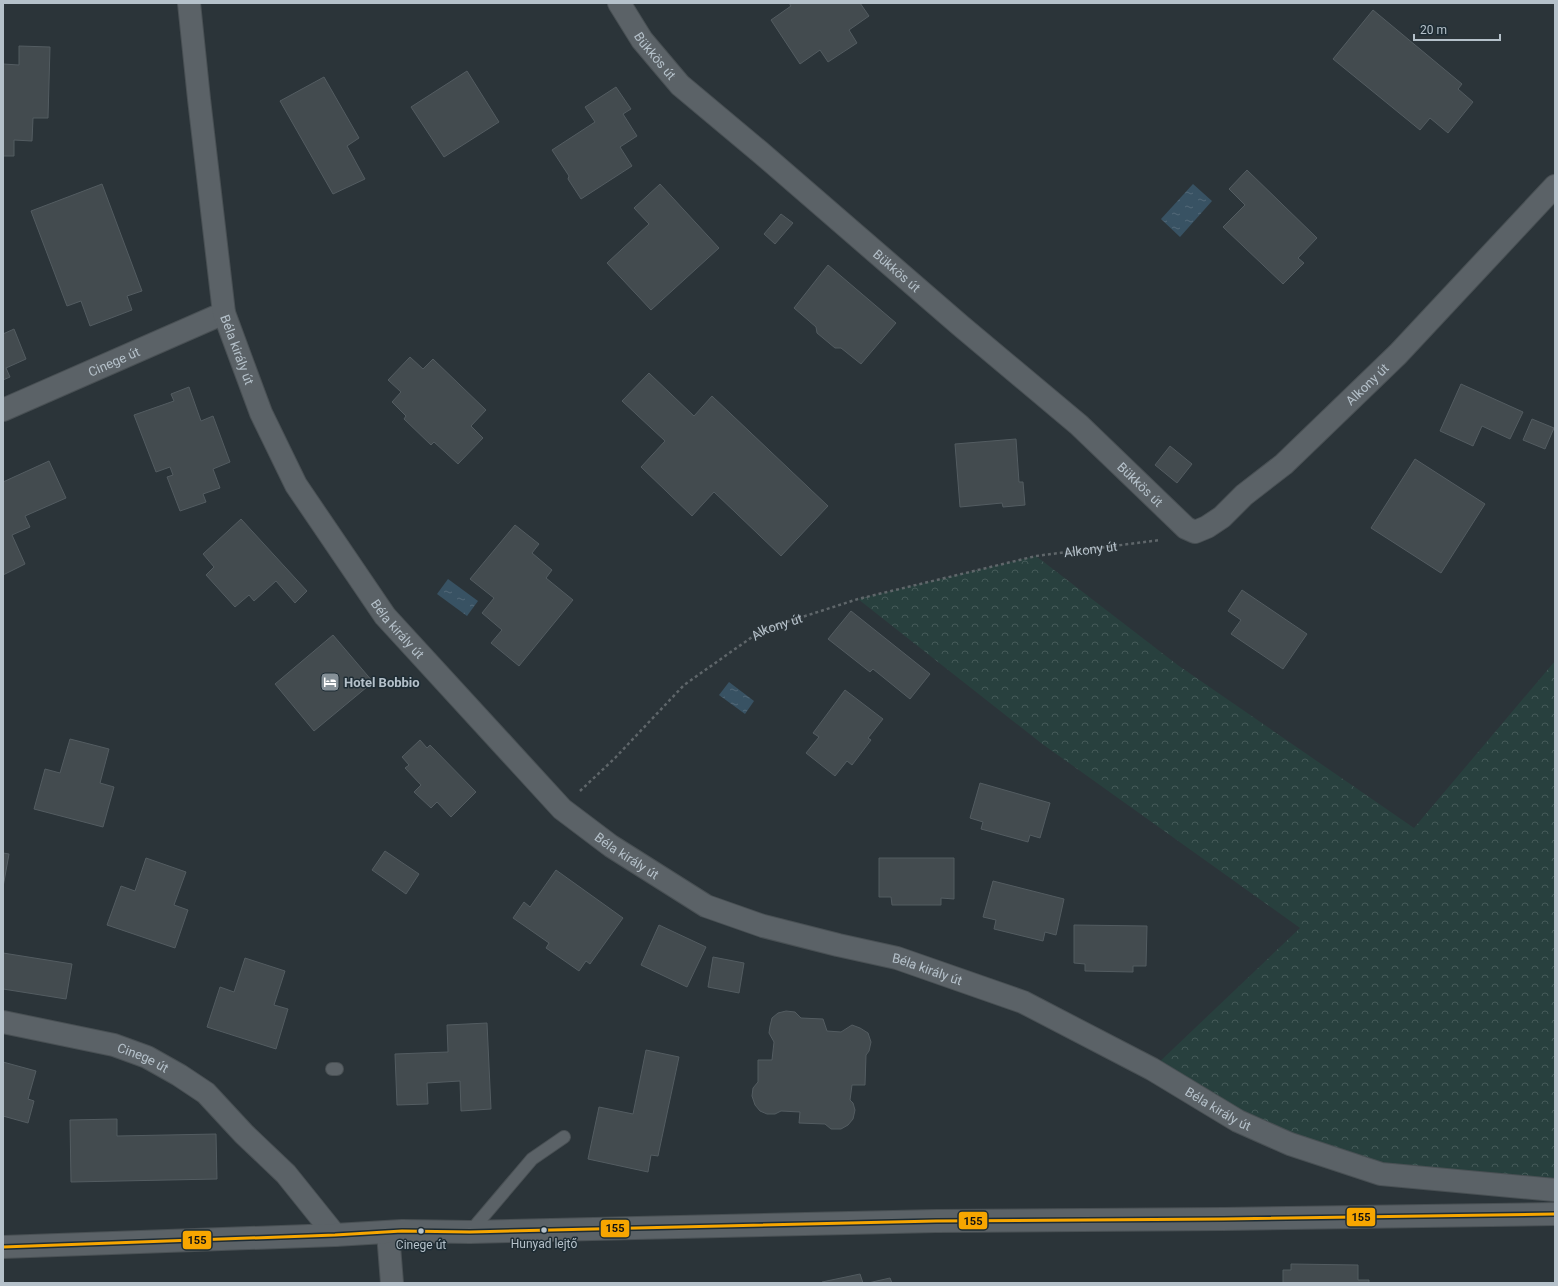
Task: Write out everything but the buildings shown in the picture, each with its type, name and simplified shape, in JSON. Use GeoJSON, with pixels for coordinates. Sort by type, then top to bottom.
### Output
{"type":"FeatureCollection","features":[{"type":"Feature","properties":{"kind":"street","name":"Béla király út"},"geometry":{"type":"LineString","coordinates":[[189,3],[198,98],[224,313],[261,413],[296,485],[385,616],[562,809],[611,846],[706,906],[763,926],[897,958],[1023,1002],[1152,1069],[1238,1121],[1290,1144],[1381,1174],[1555,1190]]}},
{"type":"Feature","properties":{"kind":"street","name":"Bükkös út"},"geometry":{"type":"LineString","coordinates":[[618,3],[642,40],[680,85],[1079,425],[1186,528]]}},
{"type":"Feature","properties":{"kind":"street","name":"Alkony út"},"geometry":{"type":"LineString","coordinates":[[1186,528],[1195,532],[1207,527],[1222,517],[1244,495],[1284,464],[1398,354],[1555,186]]}},
{"type":"Feature","properties":{"kind":"street","name":"Cinege út"},"geometry":{"type":"LineString","coordinates":[[3,410],[224,313]]}},
{"type":"Feature","properties":{"kind":"street","name":"Cinege út"},"geometry":{"type":"LineString","coordinates":[[3,1022],[114,1045],[147,1057],[179,1075],[206,1093],[244,1134],[286,1174],[335,1235]]}},
{"type":"Feature","properties":{"kind":"street"},"geometry":{"type":"LineString","coordinates":[[3,1246],[335,1235],[402,1231],[470,1232],[936,1221],[1223,1219],[1555,1214]]}},
{"type":"Feature","properties":{"kind":"street"},"geometry":{"type":"LineString","coordinates":[[388,1233],[392,1283]]}},
{"type":"Feature","properties":{"kind":"lane"},"geometry":{"type":"LineString","coordinates":[[470,1232],[532,1159],[564,1137]]}},
{"type":"Feature","properties":{"kind":"path","name":"Alkony út"},"geometry":{"type":"LineString","coordinates":[[562,809],[615,758],[684,685],[762,630],[858,599],[1036,556],[1164,539],[1186,528]]}},
{"type":"Feature","properties":{"kind":"green space"},"geometry":{"type":"Polygon","coordinates":[[[1036,556],[1179,666],[1414,828],[1555,661],[1555,1190],[1452,1181],[1290,1144],[1152,1069],[1300,928],[1041,743],[858,599],[1036,556]]]}},
{"type":"Feature","properties":{"kind":"water"},"geometry":{"type":"Polygon","coordinates":[[[1193,184],[1212,201],[1180,237],[1161,219],[1193,184]]]}},
{"type":"Feature","properties":{"kind":"water"},"geometry":{"type":"Polygon","coordinates":[[[448,579],[478,601],[467,616],[437,594],[448,579]]]}},
{"type":"Feature","properties":{"kind":"water"},"geometry":{"type":"Polygon","coordinates":[[[729,682],[754,701],[745,714],[719,695],[729,682]]]}},
{"type":"Feature","properties":{"kind":"transit line","name":"155"},"geometry":{"type":"LineString","coordinates":[[3,1247],[335,1235],[402,1231],[470,1232],[936,1221],[1223,1219],[1555,1214]]}},
{"type":"Feature","properties":{"kind":"place","name":"Hotel Bobbio"},"geometry":{"type":"Point","coordinates":[330,682]}},
{"type":"Feature","properties":{"kind":"place","name":"Hunyad lejtő"},"geometry":{"type":"Point","coordinates":[544,1230]}},
{"type":"Feature","properties":{"kind":"place","name":"Cinege út"},"geometry":{"type":"Point","coordinates":[421,1231]}}]}
